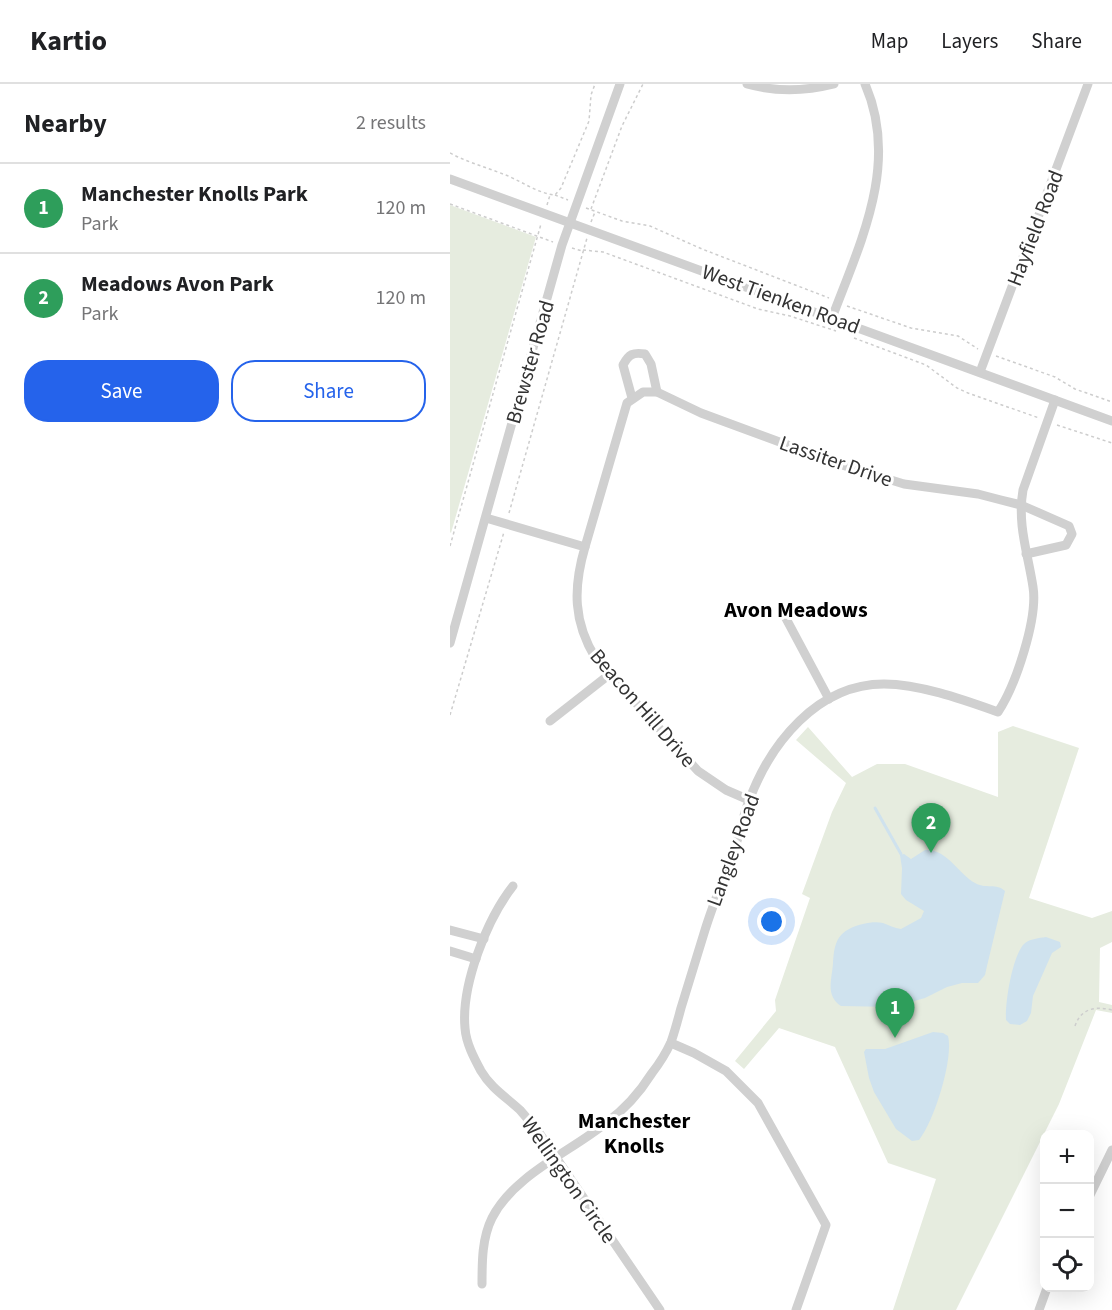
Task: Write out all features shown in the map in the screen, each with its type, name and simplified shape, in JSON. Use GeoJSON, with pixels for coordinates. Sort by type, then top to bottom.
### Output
{"type":"FeatureCollection","features":[{"type":"Feature","properties":{"kind":"street","name":"Brewster Road"},"geometry":{"type":"LineString","coordinates":[[450,642],[453,622],[486,518],[570,223],[620,84]]}},
{"type":"Feature","properties":{"kind":"street"},"geometry":{"type":"LineString","coordinates":[[747,84],[768,89],[803,89],[834,84]]}},
{"type":"Feature","properties":{"kind":"street"},"geometry":{"type":"LineString","coordinates":[[832,318],[868,222],[876,192],[878,167],[876,122],[871,96],[865,84]]}},
{"type":"Feature","properties":{"kind":"street","name":"Hayfield Road"},"geometry":{"type":"LineString","coordinates":[[980,372],[1089,84]]}},
{"type":"Feature","properties":{"kind":"street","name":"West Tienken Road"},"geometry":{"type":"LineString","coordinates":[[450,179],[1112,421]]}},
{"type":"Feature","properties":{"kind":"street"},"geometry":{"type":"LineString","coordinates":[[486,518],[585,547],[627,403],[644,392],[657,392],[651,364],[645,354],[634,352],[627,357],[623,365],[632,398]]}},
{"type":"Feature","properties":{"kind":"street","name":"Lassiter Drive"},"geometry":{"type":"LineString","coordinates":[[657,392],[701,412],[842,465],[904,484],[978,494],[1021,505]]}},
{"type":"Feature","properties":{"kind":"street","name":"Langley Road"},"geometry":{"type":"LineString","coordinates":[[482,1284],[484,1244],[497,1209],[519,1184],[607,1123],[625,1106],[650,1077],[670,1043],[706,926],[737,842],[749,800],[773,752],[792,727],[829,699],[843,692],[869,685],[898,685],[926,689],[998,712],[1005,702],[1018,667],[1034,608],[1034,589],[1022,534],[1023,490],[1055,400]]}},
{"type":"Feature","properties":{"kind":"street"},"geometry":{"type":"LineString","coordinates":[[1021,505],[1069,526],[1072,534],[1066,545],[1026,554]]}},
{"type":"Feature","properties":{"kind":"street","name":"Beacon Hill Drive"},"geometry":{"type":"LineString","coordinates":[[585,547],[577,580],[580,625],[585,641],[596,659],[657,729],[698,771],[726,790],[749,800]]}},
{"type":"Feature","properties":{"kind":"street"},"geometry":{"type":"LineString","coordinates":[[782,611],[829,699]]}},
{"type":"Feature","properties":{"kind":"street"},"geometry":{"type":"LineString","coordinates":[[550,720],[610,674]]}},
{"type":"Feature","properties":{"kind":"street","name":"Wellington Circle"},"geometry":{"type":"LineString","coordinates":[[513,886],[494,914],[476,958],[465,1017],[465,1030],[471,1050],[489,1082],[520,1110],[538,1131],[660,1310]]}},
{"type":"Feature","properties":{"kind":"street"},"geometry":{"type":"LineString","coordinates":[[450,930],[484,939]]}},
{"type":"Feature","properties":{"kind":"street"},"geometry":{"type":"LineString","coordinates":[[450,951],[476,958]]}},
{"type":"Feature","properties":{"kind":"street"},"geometry":{"type":"LineString","coordinates":[[670,1043],[726,1071],[758,1103],[826,1225],[796,1310]]}},
{"type":"Feature","properties":{"kind":"street"},"geometry":{"type":"LineString","coordinates":[[1094,1186],[1112,1150]]}},
{"type":"Feature","properties":{"kind":"street"},"geometry":{"type":"LineString","coordinates":[[1039,1310],[1045,1292]]}},
{"type":"Feature","properties":{"kind":"path"},"geometry":{"type":"LineString","coordinates":[[450,153],[532,188],[555,195],[561,189],[588,124],[591,95],[595,84]]}},
{"type":"Feature","properties":{"kind":"path"},"geometry":{"type":"LineString","coordinates":[[643,84],[622,126],[591,210],[622,221],[650,226],[885,321],[910,328],[958,336],[980,350],[1055,377],[1075,389],[1112,402]]}},
{"type":"Feature","properties":{"kind":"path"},"geometry":{"type":"LineString","coordinates":[[450,204],[537,236],[519,308],[450,546]]}},
{"type":"Feature","properties":{"kind":"path"},"geometry":{"type":"LineString","coordinates":[[450,716],[583,251],[603,252],[758,309],[790,316],[838,332]]}},
{"type":"Feature","properties":{"kind":"path"},"geometry":{"type":"LineString","coordinates":[[848,335],[926,365],[957,388],[968,393],[1112,443]]}},
{"type":"Feature","properties":{"kind":"path"},"geometry":{"type":"LineString","coordinates":[[1076,1026],[1078,1019],[1085,1011],[1101,1008],[1112,1010]]}},
{"type":"Feature","properties":{"kind":"shaded area"},"geometry":{"type":"Polygon","coordinates":[[[450,205],[536,237],[451,533],[450,532],[450,205]]]}},
{"type":"Feature","properties":{"kind":"shaded area"},"geometry":{"type":"Polygon","coordinates":[[[1013,726],[1079,748],[1029,898],[1092,918],[1112,911],[1112,942],[1100,948],[1099,1002],[1112,1005],[1112,1013],[1096,1010],[1059,1104],[1046,1130],[1040,1130],[1040,1142],[956,1310],[893,1310],[936,1179],[888,1163],[835,1047],[779,1028],[744,1069],[735,1061],[776,1011],[775,1000],[810,898],[802,894],[832,812],[846,783],[796,740],[808,727],[852,777],[877,764],[905,764],[998,797],[998,732],[1013,726]]]}},
{"type":"Feature","properties":{"kind":"water"},"geometry":{"type":"Polygon","coordinates":[[[925,850],[932,850],[946,857],[975,883],[998,887],[1005,891],[985,975],[978,983],[962,983],[947,987],[925,998],[893,1007],[841,1006],[831,992],[836,943],[846,931],[862,924],[879,922],[901,929],[921,918],[924,911],[906,900],[901,894],[900,855],[904,854],[911,859],[925,850]]]}},
{"type":"Feature","properties":{"kind":"water"},"geometry":{"type":"Polygon","coordinates":[[[1046,937],[1060,942],[1061,947],[1052,953],[1033,996],[1031,1013],[1027,1021],[1020,1025],[1010,1024],[1006,1020],[1007,1003],[1010,981],[1019,952],[1028,941],[1046,937]]]}},
{"type":"Feature","properties":{"kind":"water"},"geometry":{"type":"Polygon","coordinates":[[[933,1032],[948,1036],[948,1059],[931,1119],[919,1140],[912,1141],[896,1129],[874,1092],[864,1052],[866,1049],[885,1049],[933,1032]]]}},
{"type":"Feature","properties":{"kind":"waterway"},"geometry":{"type":"LineString","coordinates":[[875,808],[901,854]]}},
{"type":"Feature","properties":{"kind":"place","name":"Meadows Avon Park"},"geometry":{"type":"Point","coordinates":[931,853]}},
{"type":"Feature","properties":{"kind":"place","name":"Manchester Knolls Park"},"geometry":{"type":"Point","coordinates":[895,1038]}},
{"type":"Feature","properties":{"kind":"district","name":"Avon Meadows"},"geometry":{"type":"Point","coordinates":[796,609]}},
{"type":"Feature","properties":{"kind":"district","name":"Manchester Knolls"},"geometry":{"type":"Point","coordinates":[634,1132]}}]}
